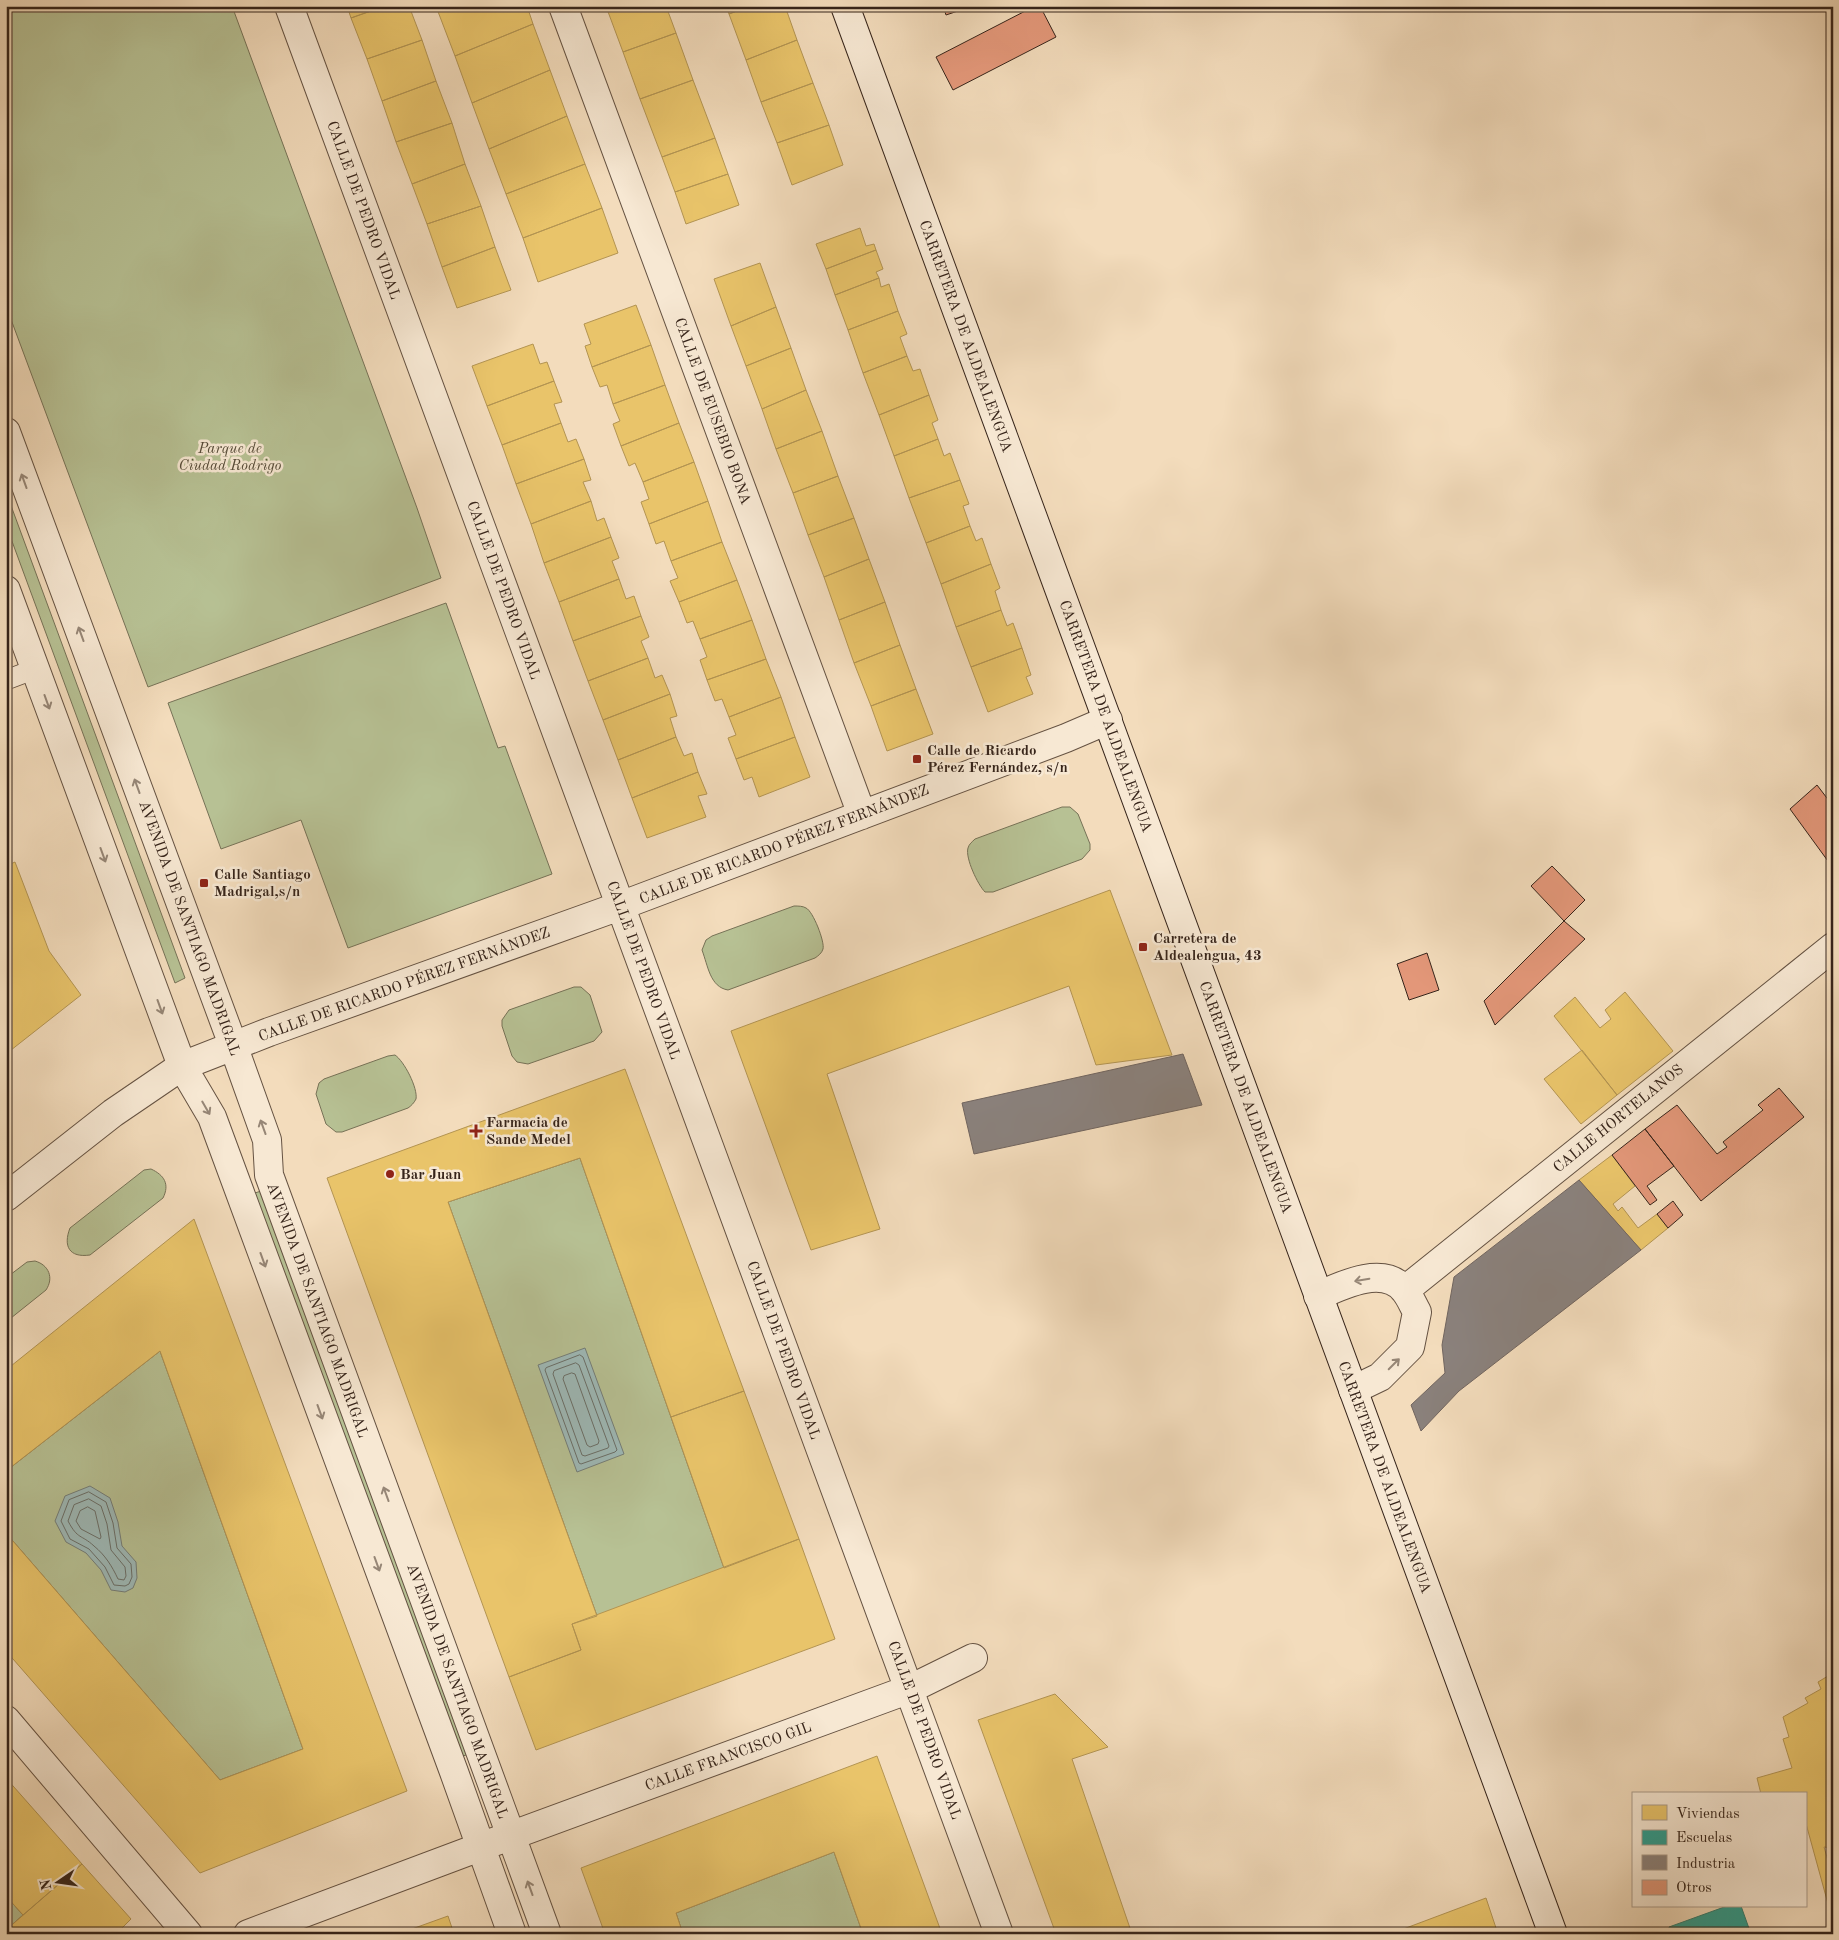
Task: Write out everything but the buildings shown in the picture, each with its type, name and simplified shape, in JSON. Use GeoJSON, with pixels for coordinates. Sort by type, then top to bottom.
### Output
{"type":"FeatureCollection","features":[{"type":"Feature","properties":{"kind":"street","name":"CALLE DE PEDRO VIDAL"},"geometry":{"type":"LineString","coordinates":[[289,6],[999,1934]]}},
{"type":"Feature","properties":{"kind":"street","name":"CALLE DE EUSEBIO BONA"},"geometry":{"type":"LineString","coordinates":[[563,6],[862,815]]}},
{"type":"Feature","properties":{"kind":"street","name":"CARRETERA DE ALDEALENGUA"},"geometry":{"type":"LineString","coordinates":[[845,6],[1552,1934]]}},
{"type":"Feature","properties":{"kind":"street","name":"AVENIDA DE SANTIAGO MADRIGAL"},"geometry":{"type":"LineString","coordinates":[[6,432],[233,1045],[267,1140],[269,1175],[547,1934]]}},
{"type":"Feature","properties":{"kind":"street"},"geometry":{"type":"LineString","coordinates":[[6,590],[182,1066],[212,1118],[512,1934]]}},
{"type":"Feature","properties":{"kind":"street","name":"CALLE DE RICARDO PÉREZ FERNÁNDEZ"},"geometry":{"type":"LineString","coordinates":[[6,1197],[113,1112],[182,1066],[233,1045],[620,906],[1066,738],[1108,720]]}},
{"type":"Feature","properties":{"kind":"street","name":"CALLE HORTELANOS"},"geometry":{"type":"LineString","coordinates":[[1405,1290],[1833,947]]}},
{"type":"Feature","properties":{"kind":"street"},"geometry":{"type":"LineString","coordinates":[[1318,1296],[1346,1283],[1379,1277],[1390,1280],[1405,1290],[1417,1312],[1410,1347],[1380,1378],[1353,1390]]}},
{"type":"Feature","properties":{"kind":"street","name":"CALLE FRANCISCO GIL"},"geometry":{"type":"LineString","coordinates":[[248,1934],[910,1689],[973,1658]]}},
{"type":"Feature","properties":{"kind":"street"},"geometry":{"type":"LineString","coordinates":[[6,1720],[188,1934]]}},
{"type":"Feature","properties":{"kind":"lane"},"geometry":{"type":"LineString","coordinates":[[6,680],[35,669]]}},
{"type":"Feature","properties":{"kind":"green space","name":"Parque de Ciudad Rodrigo"},"geometry":{"type":"Polygon","coordinates":[[[6,6],[232,6],[441,578],[148,687],[6,306],[6,6]]]}},
{"type":"Feature","properties":{"kind":"green space"},"geometry":{"type":"Polygon","coordinates":[[[6,492],[185,978],[175,983],[6,525],[6,492]]]}},
{"type":"Feature","properties":{"kind":"green space"},"geometry":{"type":"Polygon","coordinates":[[[446,603],[498,748],[505,746],[552,874],[348,948],[301,820],[221,849],[168,703],[446,603]]]}},
{"type":"Feature","properties":{"kind":"green space"},"geometry":{"type":"Polygon","coordinates":[[[1062,807],[1070,807],[1078,814],[1090,844],[1090,850],[1082,859],[993,892],[985,892],[976,878],[968,858],[968,847],[971,843],[975,839],[1062,807]]]}},
{"type":"Feature","properties":{"kind":"green space"},"geometry":{"type":"Polygon","coordinates":[[[794,906],[802,906],[809,910],[815,920],[823,945],[820,954],[815,958],[728,990],[717,985],[710,975],[702,950],[706,940],[712,936],[794,906]]]}},
{"type":"Feature","properties":{"kind":"green space"},"geometry":{"type":"Polygon","coordinates":[[[574,987],[581,987],[590,995],[602,1032],[594,1041],[528,1064],[517,1062],[512,1056],[502,1026],[502,1020],[509,1010],[574,987]]]}},
{"type":"Feature","properties":{"kind":"green space"},"geometry":{"type":"Polygon","coordinates":[[[395,1055],[406,1069],[415,1088],[416,1099],[408,1108],[342,1132],[336,1132],[326,1124],[316,1094],[319,1083],[324,1079],[395,1055]]]}},
{"type":"Feature","properties":{"kind":"green space"},"geometry":{"type":"Polygon","coordinates":[[[580,1158],[724,1568],[597,1616],[448,1202],[580,1158]]]}},
{"type":"Feature","properties":{"kind":"green space"},"geometry":{"type":"Polygon","coordinates":[[[151,1169],[162,1177],[166,1184],[163,1198],[90,1255],[77,1255],[73,1253],[67,1240],[70,1228],[144,1170],[151,1169]]]}},
{"type":"Feature","properties":{"kind":"green space"},"geometry":{"type":"Polygon","coordinates":[[[264,1190],[472,1753],[460,1757],[252,1194],[264,1190]]]}},
{"type":"Feature","properties":{"kind":"green space"},"geometry":{"type":"Polygon","coordinates":[[[35,1261],[44,1266],[49,1272],[50,1281],[46,1290],[6,1322],[6,1278],[27,1262],[35,1261]]]}},
{"type":"Feature","properties":{"kind":"green space"},"geometry":{"type":"Polygon","coordinates":[[[160,1351],[303,1749],[220,1780],[6,1533],[6,1471],[160,1351]]]}},
{"type":"Feature","properties":{"kind":"green space"},"geometry":{"type":"Polygon","coordinates":[[[834,1852],[863,1934],[683,1934],[676,1913],[834,1852]]]}},
{"type":"Feature","properties":{"kind":"green space"},"geometry":{"type":"Polygon","coordinates":[[[6,1896],[23,1915],[6,1930],[6,1896]]]}},
{"type":"Feature","properties":{"kind":"water"},"geometry":{"type":"Polygon","coordinates":[[[585,1348],[624,1454],[577,1472],[538,1365],[585,1348]]]}},
{"type":"Feature","properties":{"kind":"water"},"geometry":{"type":"Polygon","coordinates":[[[90,1486],[110,1498],[118,1522],[122,1546],[136,1562],[137,1578],[133,1588],[125,1592],[111,1590],[101,1570],[86,1553],[66,1542],[55,1521],[65,1496],[90,1486]]]}},
{"type":"Feature","properties":{"kind":"place","name":"Calle de Ricardo Pérez Fernández, s/n"},"geometry":{"type":"Point","coordinates":[917,759]}},
{"type":"Feature","properties":{"kind":"place","name":"Calle Santiago Madrigal,s/n"},"geometry":{"type":"Point","coordinates":[204,883]}},
{"type":"Feature","properties":{"kind":"place","name":"Carretera de Aldealengua, 43"},"geometry":{"type":"Point","coordinates":[1143,947]}},
{"type":"Feature","properties":{"kind":"place","name":"Farmacia de Sande Medel"},"geometry":{"type":"Point","coordinates":[476,1131]}},
{"type":"Feature","properties":{"kind":"place","name":"Bar Juan"},"geometry":{"type":"Point","coordinates":[390,1174]}}]}
